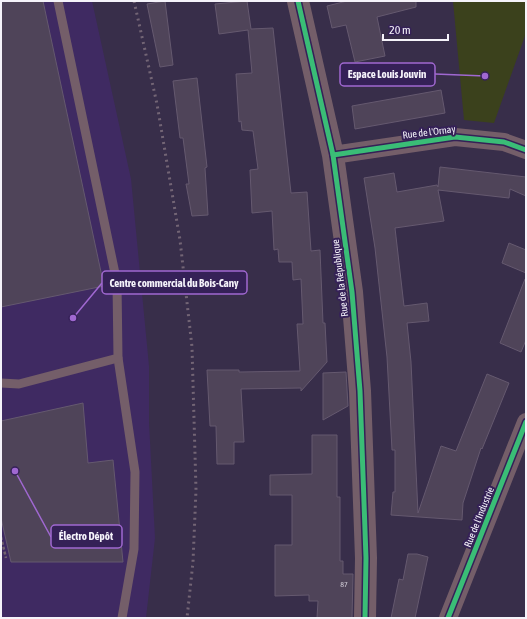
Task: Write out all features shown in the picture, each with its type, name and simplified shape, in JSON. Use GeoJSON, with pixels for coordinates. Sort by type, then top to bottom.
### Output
{"type":"FeatureCollection","features":[{"type":"Feature","properties":{"kind":"street","name":"Rue de la République"},"geometry":{"type":"LineString","coordinates":[[298,1],[333,155],[352,292],[360,383],[366,558],[365,618]]}},
{"type":"Feature","properties":{"kind":"street","name":"Rue de l'Ornay"},"geometry":{"type":"LineString","coordinates":[[333,155],[455,137],[504,142],[526,150]]}},
{"type":"Feature","properties":{"kind":"street","name":"Rue de l'Industrie"},"geometry":{"type":"LineString","coordinates":[[448,618],[526,422]]}},
{"type":"Feature","properties":{"kind":"lane"},"geometry":{"type":"LineString","coordinates":[[58,1],[117,283],[118,358],[135,472],[134,549],[122,618]]}},
{"type":"Feature","properties":{"kind":"lane"},"geometry":{"type":"LineString","coordinates":[[1,383],[19,384],[118,358]]}},
{"type":"Feature","properties":{"kind":"path"},"geometry":{"type":"LineString","coordinates":[[1,537],[6,558]]}},
{"type":"Feature","properties":{"kind":"shaded area"},"geometry":{"type":"Polygon","coordinates":[[[1,1],[92,1],[131,179],[149,366],[149,422],[155,538],[146,618],[1,618],[1,1]]]}},
{"type":"Feature","properties":{"kind":"green space"},"geometry":{"type":"Polygon","coordinates":[[[453,1],[526,1],[526,33],[494,123],[464,120],[453,1]]]}},
{"type":"Feature","properties":{"kind":"building"},"geometry":{"type":"Polygon","coordinates":[[[1,1],[43,1],[104,286],[1,307],[1,1]]]}},
{"type":"Feature","properties":{"kind":"building"},"geometry":{"type":"Polygon","coordinates":[[[165,1],[173,65],[160,67],[147,4],[165,1]]]}},
{"type":"Feature","properties":{"kind":"building"},"geometry":{"type":"Polygon","coordinates":[[[247,1],[251,29],[273,28],[291,193],[307,192],[311,251],[320,250],[323,323],[325,323],[327,362],[301,391],[301,388],[241,389],[244,442],[234,442],[234,464],[217,464],[216,426],[210,426],[207,370],[239,370],[239,372],[300,371],[297,324],[303,324],[301,279],[293,280],[292,262],[279,262],[278,249],[274,250],[272,211],[252,213],[250,170],[258,169],[253,131],[242,130],[241,121],[239,122],[236,74],[252,73],[248,30],[219,34],[215,4],[247,1]]]}},
{"type":"Feature","properties":{"kind":"building"},"geometry":{"type":"Polygon","coordinates":[[[347,1],[416,1],[416,7],[377,17],[385,56],[355,62],[346,25],[332,28],[327,6],[347,1]]]}},
{"type":"Feature","properties":{"kind":"building"},"geometry":{"type":"Polygon","coordinates":[[[197,78],[207,167],[205,168],[208,215],[192,216],[186,184],[189,184],[183,138],[180,138],[173,81],[197,78]]]}},
{"type":"Feature","properties":{"kind":"building"},"geometry":{"type":"Polygon","coordinates":[[[441,90],[445,113],[355,129],[352,106],[441,90]]]}},
{"type":"Feature","properties":{"kind":"building"},"geometry":{"type":"Polygon","coordinates":[[[440,167],[526,177],[526,196],[510,189],[509,198],[438,190],[444,221],[395,228],[404,306],[427,303],[429,321],[407,323],[411,362],[418,513],[441,446],[456,451],[487,374],[509,383],[482,449],[481,448],[463,503],[462,520],[391,515],[393,492],[395,492],[395,450],[392,450],[387,357],[375,248],[364,178],[394,173],[397,192],[437,185],[438,187],[440,167]]]}},
{"type":"Feature","properties":{"kind":"building"},"geometry":{"type":"Polygon","coordinates":[[[509,243],[526,250],[526,273],[502,263],[509,243]]]}},
{"type":"Feature","properties":{"kind":"building"},"geometry":{"type":"Polygon","coordinates":[[[525,279],[526,340],[521,352],[500,343],[525,279]]]}},
{"type":"Feature","properties":{"kind":"building"},"geometry":{"type":"Polygon","coordinates":[[[346,372],[348,406],[323,420],[323,373],[346,372]]]}},
{"type":"Feature","properties":{"kind":"building"},"geometry":{"type":"Polygon","coordinates":[[[83,403],[88,463],[113,460],[123,562],[11,562],[1,518],[1,421],[83,403]]]}},
{"type":"Feature","properties":{"kind":"building"},"geometry":{"type":"Polygon","coordinates":[[[312,435],[337,435],[337,497],[340,497],[340,561],[343,561],[343,574],[353,574],[352,618],[317,618],[318,601],[309,601],[309,595],[275,596],[275,545],[292,545],[292,495],[270,495],[270,475],[312,474],[312,435]]]}},
{"type":"Feature","properties":{"kind":"building"},"geometry":{"type":"Polygon","coordinates":[[[408,554],[417,554],[428,557],[415,618],[391,618],[399,579],[403,580],[408,554]]]}},
{"type":"Feature","properties":{"kind":"railway"},"geometry":{"type":"LineString","coordinates":[[134,1],[157,104],[180,240],[192,347],[196,490],[193,562],[187,618]]}},
{"type":"Feature","properties":{"kind":"cycle path"},"geometry":{"type":"LineString","coordinates":[[298,1],[333,155],[352,292],[360,391],[366,558],[365,618]]}},
{"type":"Feature","properties":{"kind":"cycle path"},"geometry":{"type":"LineString","coordinates":[[333,155],[455,137],[504,142],[526,150]]}},
{"type":"Feature","properties":{"kind":"cycle path"},"geometry":{"type":"LineString","coordinates":[[448,618],[526,422]]}},
{"type":"Feature","properties":{"kind":"place","name":"Espace Louis Jouvin"},"geometry":{"type":"Point","coordinates":[485,76]}},
{"type":"Feature","properties":{"kind":"place","name":"Centre commercial du Bois-Cany"},"geometry":{"type":"Point","coordinates":[73,318]}},
{"type":"Feature","properties":{"kind":"place","name":"Électro Dépôt"},"geometry":{"type":"Point","coordinates":[15,471]}}]}
